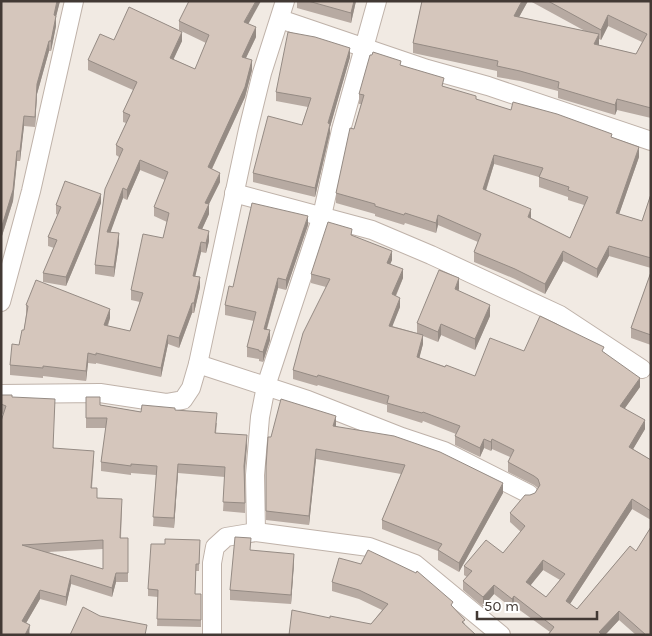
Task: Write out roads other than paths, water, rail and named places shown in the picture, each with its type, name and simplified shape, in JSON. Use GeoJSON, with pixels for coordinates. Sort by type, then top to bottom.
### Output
{"type":"FeatureCollection","features":[{"type":"Feature","properties":{"kind":"street"},"geometry":{"type":"LineString","coordinates":[[1,302],[31,191],[74,1]]}},
{"type":"Feature","properties":{"kind":"street"},"geometry":{"type":"LineString","coordinates":[[1,394],[100,393],[166,403],[183,400],[191,388],[198,364],[234,193],[262,73],[285,1]]}},
{"type":"Feature","properties":{"kind":"street"},"geometry":{"type":"LineString","coordinates":[[256,532],[255,475],[260,417],[266,386],[322,216],[341,130],[377,1]]}},
{"type":"Feature","properties":{"kind":"street"},"geometry":{"type":"LineString","coordinates":[[280,19],[651,141]]}},
{"type":"Feature","properties":{"kind":"street"},"geometry":{"type":"LineString","coordinates":[[234,193],[372,230],[487,279],[560,315],[642,369]]}},
{"type":"Feature","properties":{"kind":"street"},"geometry":{"type":"LineString","coordinates":[[198,364],[308,400],[402,437],[444,451],[529,494]]}},
{"type":"Feature","properties":{"kind":"street"},"geometry":{"type":"LineString","coordinates":[[212,635],[212,562],[215,547],[226,537],[256,532],[369,547],[415,564],[501,635]]}}]}
